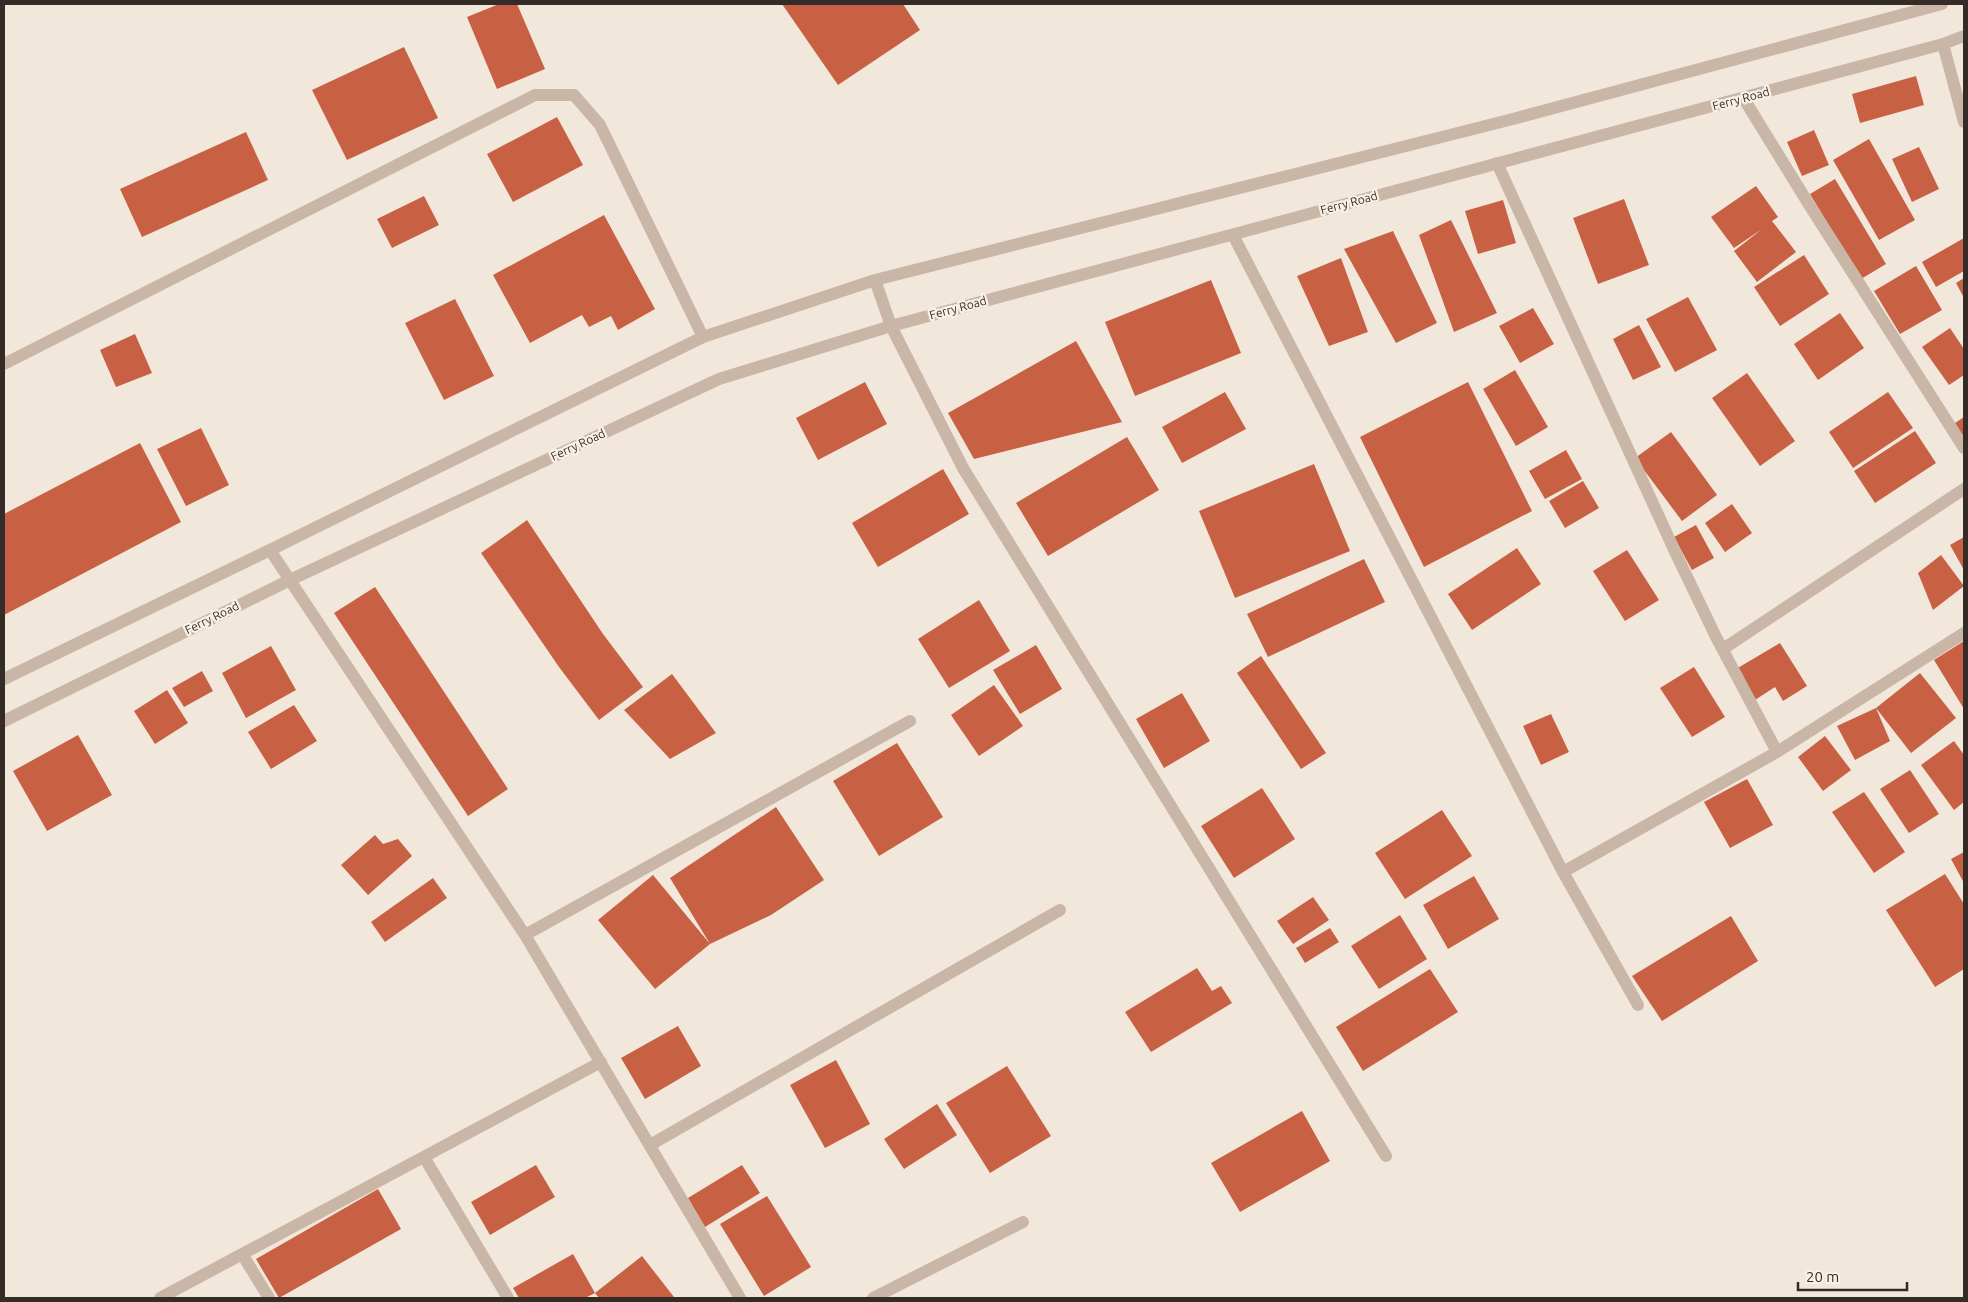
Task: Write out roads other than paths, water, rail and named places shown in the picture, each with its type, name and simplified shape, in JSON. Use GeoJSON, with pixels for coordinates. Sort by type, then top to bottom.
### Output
{"type":"FeatureCollection","features":[{"type":"Feature","properties":{"kind":"street"},"geometry":{"type":"LineString","coordinates":[[4,679],[703,337],[875,280],[1509,120],[1942,4]]}},
{"type":"Feature","properties":{"kind":"street","name":"Ferry Road"},"geometry":{"type":"LineString","coordinates":[[4,721],[290,580],[719,379],[892,326],[1497,163],[1744,99],[1943,44],[1964,36]]}},
{"type":"Feature","properties":{"kind":"street"},"geometry":{"type":"LineString","coordinates":[[1943,44],[1964,122]]}},
{"type":"Feature","properties":{"kind":"street"},"geometry":{"type":"LineString","coordinates":[[4,364],[535,95],[574,95],[600,125],[703,337]]}},
{"type":"Feature","properties":{"kind":"street"},"geometry":{"type":"LineString","coordinates":[[1744,99],[1808,204],[1964,448]]}},
{"type":"Feature","properties":{"kind":"street"},"geometry":{"type":"LineString","coordinates":[[1497,163],[1677,556],[1723,649],[1778,752]]}},
{"type":"Feature","properties":{"kind":"street"},"geometry":{"type":"LineString","coordinates":[[1233,235],[1563,872],[1638,1005]]}},
{"type":"Feature","properties":{"kind":"street"},"geometry":{"type":"LineString","coordinates":[[875,280],[892,326],[963,468],[1386,1156]]}},
{"type":"Feature","properties":{"kind":"street"},"geometry":{"type":"LineString","coordinates":[[1723,649],[1964,489]]}},
{"type":"Feature","properties":{"kind":"street"},"geometry":{"type":"LineString","coordinates":[[270,550],[525,935],[740,1298]]}},
{"type":"Feature","properties":{"kind":"street"},"geometry":{"type":"LineString","coordinates":[[1563,872],[1778,752],[1964,633]]}},
{"type":"Feature","properties":{"kind":"street"},"geometry":{"type":"LineString","coordinates":[[525,935],[910,721]]}},
{"type":"Feature","properties":{"kind":"street"},"geometry":{"type":"LineString","coordinates":[[650,1145],[1060,910]]}},
{"type":"Feature","properties":{"kind":"street"},"geometry":{"type":"LineString","coordinates":[[160,1298],[601,1062]]}},
{"type":"Feature","properties":{"kind":"street"},"geometry":{"type":"LineString","coordinates":[[424,1157],[508,1298]]}},
{"type":"Feature","properties":{"kind":"street"},"geometry":{"type":"LineString","coordinates":[[873,1298],[1023,1222]]}},
{"type":"Feature","properties":{"kind":"street"},"geometry":{"type":"LineString","coordinates":[[242,1254],[269,1298]]}}]}
